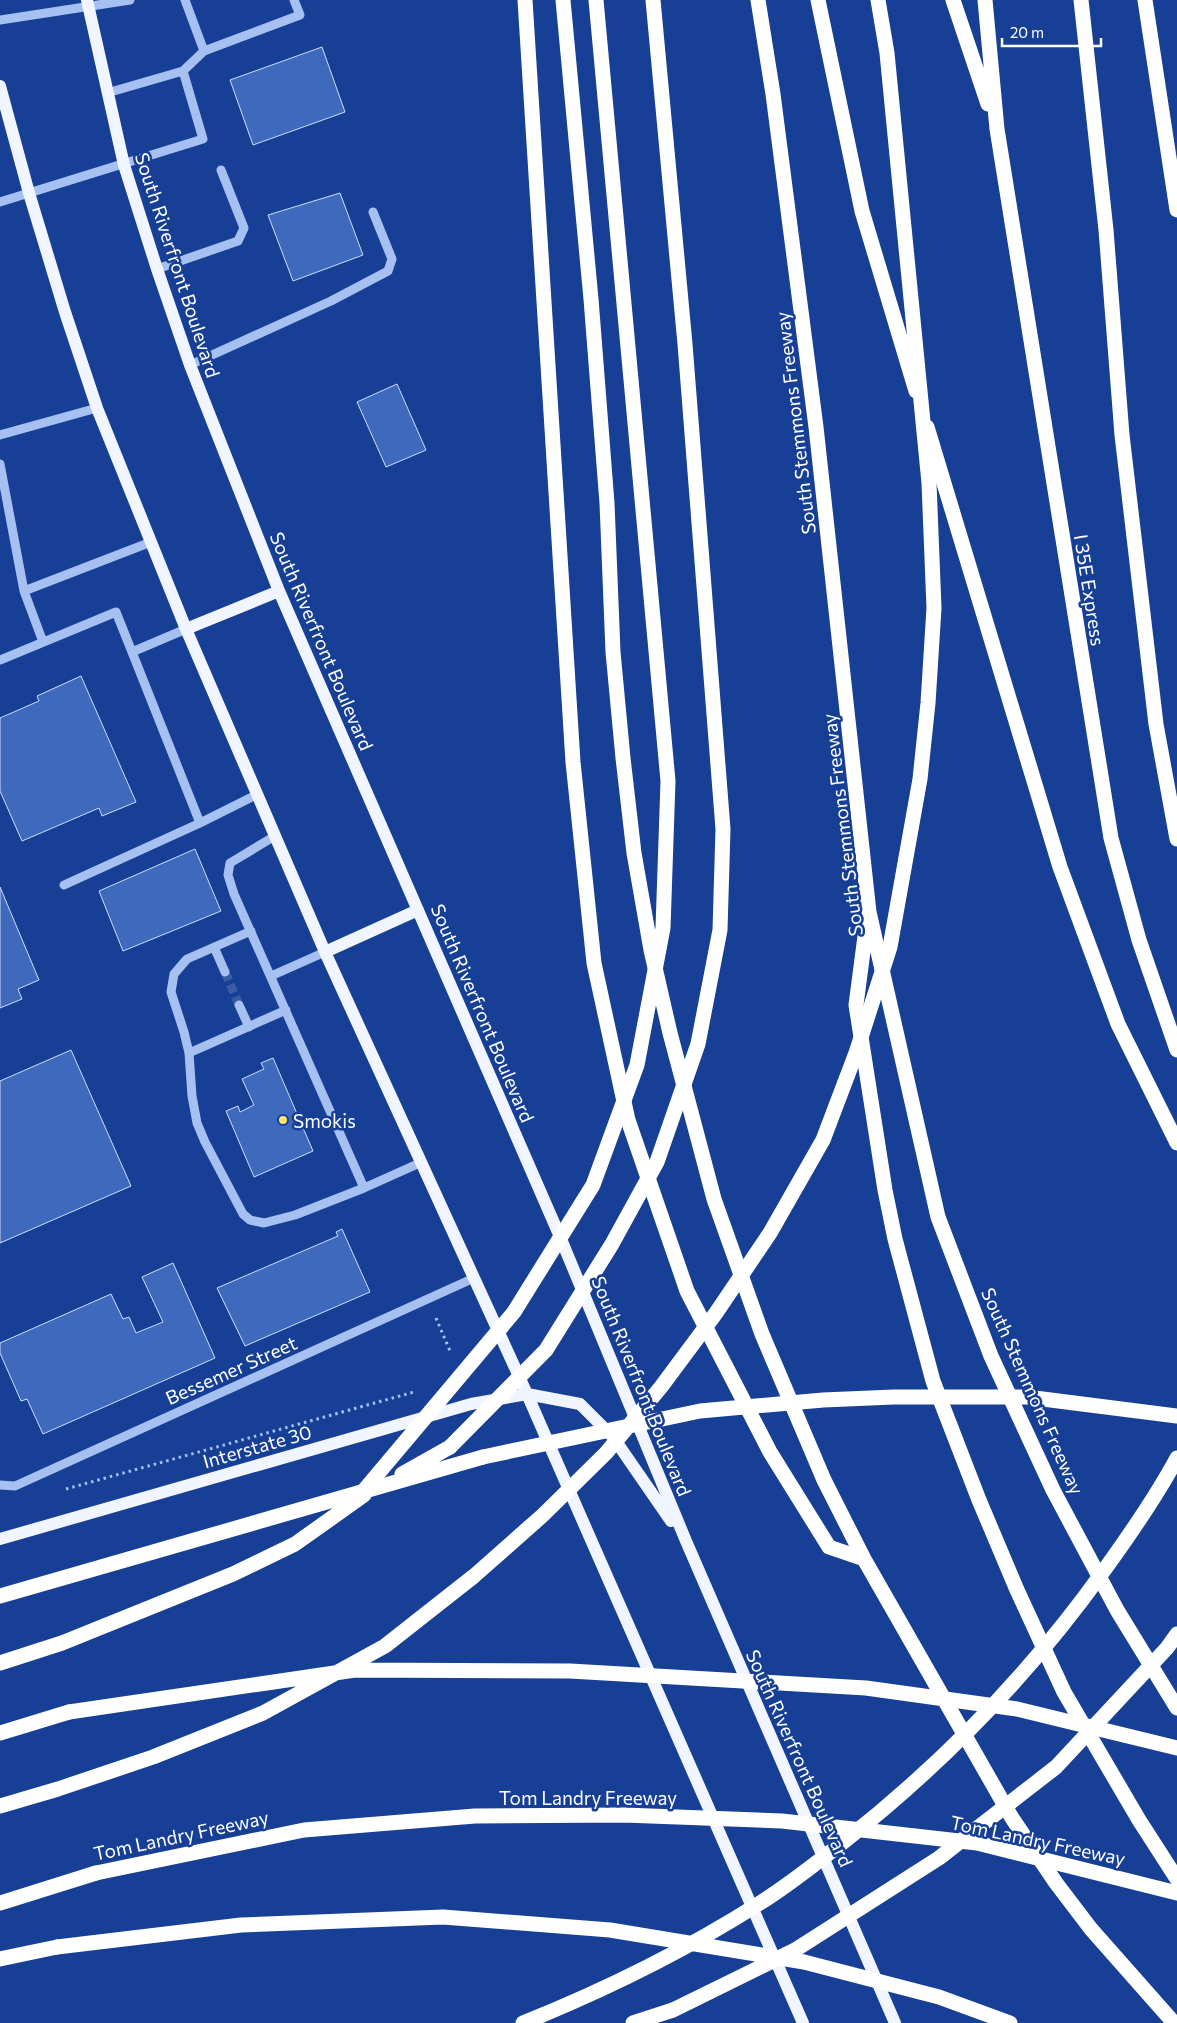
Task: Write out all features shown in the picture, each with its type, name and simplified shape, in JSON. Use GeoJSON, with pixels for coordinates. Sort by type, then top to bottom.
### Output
{"type":"FeatureCollection","features":[{"type":"Feature","properties":{"kind":"highway"},"geometry":{"type":"LineString","coordinates":[[525,0],[573,762],[594,963],[628,1120],[687,1291],[770,1452],[829,1548],[864,1559]]}},
{"type":"Feature","properties":{"kind":"highway"},"geometry":{"type":"LineString","coordinates":[[562,0],[591,299],[607,503],[613,652],[622,758],[634,853],[651,950],[670,1033],[714,1199],[762,1334],[824,1480],[864,1559],[1008,1810],[1056,1883],[1091,1928],[1174,2023]]}},
{"type":"Feature","properties":{"kind":"highway"},"geometry":{"type":"LineString","coordinates":[[355,1501],[514,1312],[593,1185],[638,1065],[663,928],[668,781],[596,0]]}},
{"type":"Feature","properties":{"kind":"highway"},"geometry":{"type":"LineString","coordinates":[[0,1663],[62,1643],[233,1574],[295,1544],[355,1501],[450,1447],[546,1350],[612,1244],[657,1162],[698,1044],[720,930],[723,829],[685,344],[653,0]]}},
{"type":"Feature","properties":{"kind":"highway","name":"South Stemmons Freeway"},"geometry":{"type":"LineString","coordinates":[[758,0],[774,94],[816,427],[869,912],[938,1217],[991,1356],[1053,1490],[1117,1610],[1177,1708]]}},
{"type":"Feature","properties":{"kind":"highway"},"geometry":{"type":"LineString","coordinates":[[818,0],[862,211],[1060,867],[1118,1024],[1177,1143]]}},
{"type":"Feature","properties":{"kind":"highway"},"geometry":{"type":"LineString","coordinates":[[0,1806],[58,1789],[153,1757],[263,1713],[385,1646],[474,1576],[543,1514],[606,1453],[661,1387],[716,1313],[770,1233],[823,1140],[856,1053],[890,947],[920,779],[928,702],[934,608],[929,483],[887,53],[878,0]]}},
{"type":"Feature","properties":{"kind":"highway"},"geometry":{"type":"LineString","coordinates":[[953,0],[997,129]]}},
{"type":"Feature","properties":{"kind":"highway"},"geometry":{"type":"LineString","coordinates":[[985,0],[997,129]]}},
{"type":"Feature","properties":{"kind":"highway"},"geometry":{"type":"LineString","coordinates":[[1081,0],[1106,230],[1122,435],[1156,724],[1177,839]]}},
{"type":"Feature","properties":{"kind":"highway"},"geometry":{"type":"LineString","coordinates":[[1145,0],[1177,210]]}},
{"type":"Feature","properties":{"kind":"highway","name":"I 35E Express"},"geometry":{"type":"LineString","coordinates":[[997,129],[1111,838],[1139,940],[1177,1050]]}},
{"type":"Feature","properties":{"kind":"highway"},"geometry":{"type":"LineString","coordinates":[[869,912],[856,1005],[883,1180],[895,1239],[933,1381],[994,1536],[1064,1692],[1139,1820],[1177,1879]]}},
{"type":"Feature","properties":{"kind":"highway"},"geometry":{"type":"LineString","coordinates":[[0,1596],[483,1457],[700,1411],[823,1400],[894,1397],[1027,1397],[1177,1416]]}},
{"type":"Feature","properties":{"kind":"highway"},"geometry":{"type":"LineString","coordinates":[[524,2023],[667,1957],[760,1904],[791,1883],[872,1819],[950,1750],[1024,1674],[1069,1620],[1164,1483],[1177,1458]]}},
{"type":"Feature","properties":{"kind":"highway"},"geometry":{"type":"LineString","coordinates":[[633,2023],[673,2010],[796,1950],[939,1858],[1056,1767],[1167,1648],[1177,1634]]}},
{"type":"Feature","properties":{"kind":"highway"},"geometry":{"type":"LineString","coordinates":[[0,1733],[69,1712],[355,1670],[570,1671],[866,1688],[1018,1709],[1177,1748]]}},
{"type":"Feature","properties":{"kind":"highway","name":"Tom Landry Freeway"},"geometry":{"type":"LineString","coordinates":[[0,1903],[96,1873],[304,1830],[485,1816],[624,1815],[791,1822],[976,1843],[1177,1892]]}},
{"type":"Feature","properties":{"kind":"highway"},"geometry":{"type":"LineString","coordinates":[[0,1959],[57,1947],[240,1925],[443,1917],[610,1930],[804,1962],[939,1997],[1010,2023]]}},
{"type":"Feature","properties":{"kind":"main road","name":"South Riverfront Boulevard"},"geometry":{"type":"LineString","coordinates":[[88,4],[124,165],[157,269],[190,365],[279,591],[561,1239],[686,1542],[895,2023]]}},
{"type":"Feature","properties":{"kind":"main road"},"geometry":{"type":"LineString","coordinates":[[0,86],[29,193],[65,312],[97,408],[186,629],[325,952],[526,1394],[803,2023]]}},
{"type":"Feature","properties":{"kind":"main road"},"geometry":{"type":"LineString","coordinates":[[186,629],[279,591]]}},
{"type":"Feature","properties":{"kind":"main road"},"geometry":{"type":"LineString","coordinates":[[325,952],[418,910]]}},
{"type":"Feature","properties":{"kind":"main road"},"geometry":{"type":"LineString","coordinates":[[526,1394],[580,1404],[613,1437],[686,1542]]}},
{"type":"Feature","properties":{"kind":"main road","name":"Interstate 30"},"geometry":{"type":"LineString","coordinates":[[0,1539],[471,1404],[526,1394]]}},
{"type":"Feature","properties":{"kind":"street"},"geometry":{"type":"LineString","coordinates":[[0,20],[88,4],[130,0]]}},
{"type":"Feature","properties":{"kind":"street"},"geometry":{"type":"LineString","coordinates":[[185,0],[204,50]]}},
{"type":"Feature","properties":{"kind":"street"},"geometry":{"type":"LineString","coordinates":[[107,92],[183,71],[204,50],[300,15],[294,0]]}},
{"type":"Feature","properties":{"kind":"street"},"geometry":{"type":"LineString","coordinates":[[0,202],[203,139],[183,71]]}},
{"type":"Feature","properties":{"kind":"street"},"geometry":{"type":"LineString","coordinates":[[157,269],[238,241],[244,228],[221,170]]}},
{"type":"Feature","properties":{"kind":"street"},"geometry":{"type":"LineString","coordinates":[[190,365],[331,301],[388,271],[392,259],[374,212]]}},
{"type":"Feature","properties":{"kind":"street"},"geometry":{"type":"LineString","coordinates":[[0,435],[97,408]]}},
{"type":"Feature","properties":{"kind":"street"},"geometry":{"type":"LineString","coordinates":[[0,464],[24,591],[43,642]]}},
{"type":"Feature","properties":{"kind":"street"},"geometry":{"type":"LineString","coordinates":[[24,591],[151,542]]}},
{"type":"Feature","properties":{"kind":"street"},"geometry":{"type":"LineString","coordinates":[[0,660],[116,612],[200,823]]}},
{"type":"Feature","properties":{"kind":"street"},"geometry":{"type":"LineString","coordinates":[[132,652],[186,629]]}},
{"type":"Feature","properties":{"kind":"street"},"geometry":{"type":"LineString","coordinates":[[64,885],[200,823],[258,794]]}},
{"type":"Feature","properties":{"kind":"street"},"geometry":{"type":"LineString","coordinates":[[275,836],[230,863],[228,875],[250,931],[364,1188]]}},
{"type":"Feature","properties":{"kind":"street"},"geometry":{"type":"LineString","coordinates":[[250,931],[187,959],[174,974],[171,992],[189,1053],[192,1096],[197,1123],[243,1214],[250,1220],[264,1223],[295,1215],[364,1188],[422,1162]]}},
{"type":"Feature","properties":{"kind":"street"},"geometry":{"type":"LineString","coordinates":[[214,947],[225,972]]}},
{"type":"Feature","properties":{"kind":"street"},"geometry":{"type":"LineString","coordinates":[[271,976],[325,952]]}},
{"type":"Feature","properties":{"kind":"street"},"geometry":{"type":"LineString","coordinates":[[239,1005],[249,1027]]}},
{"type":"Feature","properties":{"kind":"street"},"geometry":{"type":"LineString","coordinates":[[189,1053],[286,1010]]}},
{"type":"Feature","properties":{"kind":"street","name":"Bessemer Street"},"geometry":{"type":"LineString","coordinates":[[0,1485],[15,1486],[474,1278]]}},
{"type":"Feature","properties":{"kind":"path"},"geometry":{"type":"LineString","coordinates":[[428,1299],[451,1354]]}},
{"type":"Feature","properties":{"kind":"path"},"geometry":{"type":"LineString","coordinates":[[60,1490],[413,1392],[419,1388]]}},
{"type":"Feature","properties":{"kind":"building"},"geometry":{"type":"Polygon","coordinates":[[[322,47],[345,112],[253,145],[230,80],[322,47]]]}},
{"type":"Feature","properties":{"kind":"building"},"geometry":{"type":"Polygon","coordinates":[[[340,193],[363,255],[293,281],[268,215],[340,193]]]}},
{"type":"Feature","properties":{"kind":"building"},"geometry":{"type":"Polygon","coordinates":[[[397,384],[426,450],[386,467],[357,402],[397,384]]]}},
{"type":"Feature","properties":{"kind":"building"},"geometry":{"type":"Polygon","coordinates":[[[81,676],[136,802],[102,816],[99,808],[22,841],[0,791],[0,718],[39,701],[37,696],[81,676]]]}},
{"type":"Feature","properties":{"kind":"building"},"geometry":{"type":"Polygon","coordinates":[[[195,849],[221,911],[123,951],[99,891],[195,849]]]}},
{"type":"Feature","properties":{"kind":"building"},"geometry":{"type":"Polygon","coordinates":[[[0,887],[39,980],[18,989],[22,999],[0,1008],[0,887]]]}},
{"type":"Feature","properties":{"kind":"building"},"geometry":{"type":"Polygon","coordinates":[[[71,1050],[131,1186],[0,1243],[0,1081],[71,1050]]]}},
{"type":"Feature","properties":{"kind":"building"},"geometry":{"type":"Polygon","coordinates":[[[273,1058],[313,1151],[254,1177],[226,1111],[238,1106],[240,1112],[254,1105],[242,1079],[264,1069],[261,1063],[273,1058]]]}},
{"type":"Feature","properties":{"kind":"building"},"geometry":{"type":"Polygon","coordinates":[[[342,1229],[370,1292],[245,1346],[217,1288],[338,1236],[336,1232],[342,1229]]]}},
{"type":"Feature","properties":{"kind":"building"},"geometry":{"type":"Polygon","coordinates":[[[173,1263],[215,1358],[43,1434],[27,1399],[21,1401],[0,1353],[0,1343],[111,1294],[123,1319],[129,1317],[136,1333],[163,1322],[142,1277],[173,1263]]]}},
{"type":"Feature","properties":{"kind":"tunnel"},"geometry":{"type":"LineString","coordinates":[[225,972],[239,1005]]}},
{"type":"Feature","properties":{"kind":"place","name":"Smokis"},"geometry":{"type":"Point","coordinates":[283,1120]}}]}
